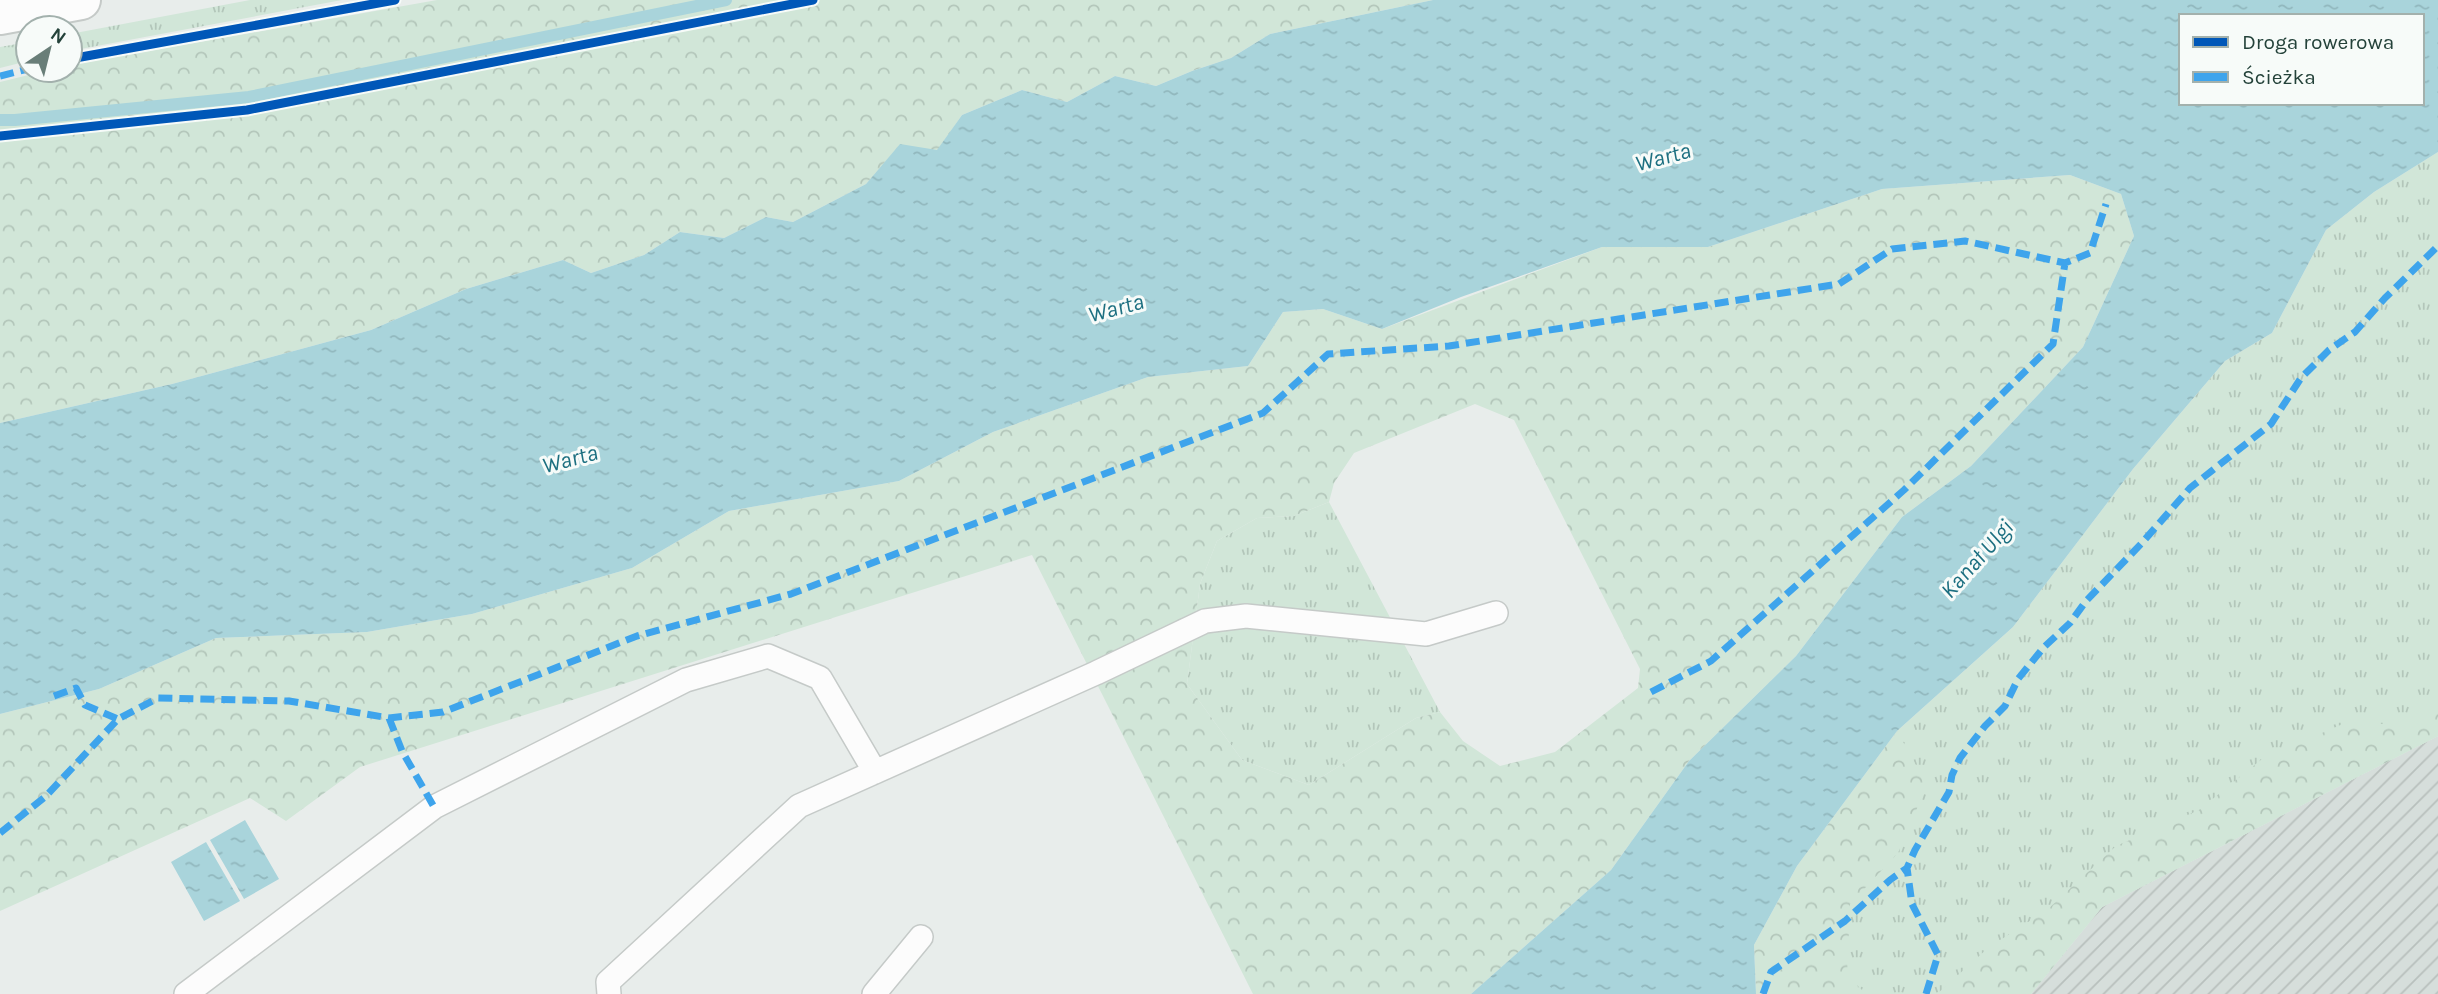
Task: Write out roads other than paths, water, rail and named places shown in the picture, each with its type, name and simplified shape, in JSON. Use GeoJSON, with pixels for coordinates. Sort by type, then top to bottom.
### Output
{"type":"FeatureCollection","features":[{"type":"Feature","properties":{"kind":"street"},"geometry":{"type":"LineString","coordinates":[[0,15],[81,0]]}},
{"type":"Feature","properties":{"kind":"lane"},"geometry":{"type":"LineString","coordinates":[[609,994],[608,982],[799,806],[1096,673],[1205,621],[1246,616],[1426,634],[1496,613]]}},
{"type":"Feature","properties":{"kind":"lane"},"geometry":{"type":"LineString","coordinates":[[186,994],[434,807],[686,680],[768,656],[820,678],[874,772]]}},
{"type":"Feature","properties":{"kind":"lane"},"geometry":{"type":"LineString","coordinates":[[874,994],[921,937]]}},
{"type":"Feature","properties":{"kind":"water"},"geometry":{"type":"Polygon","coordinates":[[[1433,0],[2438,0],[2438,152],[2374,192],[2326,230],[2272,333],[2225,361],[2133,469],[2013,627],[1897,731],[1797,866],[1754,945],[1756,994],[1471,994],[1611,870],[1689,761],[1796,656],[1902,517],[1971,466],[2083,347],[2134,236],[2121,194],[2070,175],[1882,189],[1708,247],[1602,247],[1461,297],[1382,329],[1323,309],[1283,312],[1248,366],[1148,377],[993,432],[899,481],[729,511],[632,568],[472,614],[367,632],[216,638],[99,689],[0,714],[0,423],[172,384],[371,330],[466,289],[563,260],[591,273],[644,255],[680,232],[724,238],[766,217],[793,222],[866,184],[900,144],[937,150],[962,115],[1022,90],[1067,102],[1115,76],[1156,86],[1231,58],[1270,34],[1433,0]]]}},
{"type":"Feature","properties":{"kind":"water"},"geometry":{"type":"Polygon","coordinates":[[[245,820],[279,879],[244,899],[210,840],[245,820]]]}},
{"type":"Feature","properties":{"kind":"water"},"geometry":{"type":"Polygon","coordinates":[[[206,842],[240,901],[204,921],[171,862],[206,842]]]}},
{"type":"Feature","properties":{"kind":"waterway"},"geometry":{"type":"LineString","coordinates":[[0,120],[249,97],[726,0]]}},
{"type":"Feature","properties":{"kind":"water label","name":"Warta"},"geometry":{"type":"Point","coordinates":[1663,157]}},
{"type":"Feature","properties":{"kind":"water label","name":"Warta"},"geometry":{"type":"Point","coordinates":[1116,308]}},
{"type":"Feature","properties":{"kind":"water label","name":"Warta"},"geometry":{"type":"Point","coordinates":[570,459]}},
{"type":"Feature","properties":{"kind":"water label","name":"Kanał Ulgi"},"geometry":{"type":"Point","coordinates":[1977,559]}}]}
